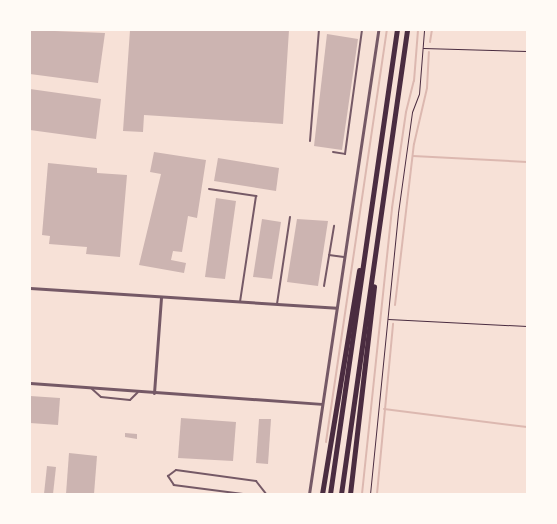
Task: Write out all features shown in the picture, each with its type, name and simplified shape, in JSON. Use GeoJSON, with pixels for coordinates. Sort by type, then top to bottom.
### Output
{"type":"FeatureCollection","features":[{"type":"Feature","properties":{"kind":"highway"},"geometry":{"type":"LineString","coordinates":[[330,494],[397,30]]}},
{"type":"Feature","properties":{"kind":"highway"},"geometry":{"type":"LineString","coordinates":[[341,494],[407,30]]}},
{"type":"Feature","properties":{"kind":"highway"},"geometry":{"type":"LineString","coordinates":[[350,494],[379,224]]}},
{"type":"Feature","properties":{"kind":"highway"},"geometry":{"type":"LineString","coordinates":[[322,494],[356,284],[367,240]]}},
{"type":"Feature","properties":{"kind":"street"},"geometry":{"type":"LineString","coordinates":[[309,494],[378,30]]}},
{"type":"Feature","properties":{"kind":"street"},"geometry":{"type":"LineString","coordinates":[[30,288],[336,308]]}},
{"type":"Feature","properties":{"kind":"street"},"geometry":{"type":"LineString","coordinates":[[154,393],[162,297]]}},
{"type":"Feature","properties":{"kind":"street"},"geometry":{"type":"LineString","coordinates":[[30,383],[321,404]]}},
{"type":"Feature","properties":{"kind":"lane"},"geometry":{"type":"LineString","coordinates":[[310,141],[319,30]]}},
{"type":"Feature","properties":{"kind":"lane"},"geometry":{"type":"LineString","coordinates":[[333,152],[346,154],[362,30]]}},
{"type":"Feature","properties":{"kind":"lane"},"geometry":{"type":"LineString","coordinates":[[209,189],[256,196],[240,302]]}},
{"type":"Feature","properties":{"kind":"lane"},"geometry":{"type":"LineString","coordinates":[[277,304],[290,217]]}},
{"type":"Feature","properties":{"kind":"lane"},"geometry":{"type":"LineString","coordinates":[[324,286],[334,226]]}},
{"type":"Feature","properties":{"kind":"lane"},"geometry":{"type":"LineString","coordinates":[[329,255],[344,257]]}},
{"type":"Feature","properties":{"kind":"lane"},"geometry":{"type":"LineString","coordinates":[[91,388],[101,397],[130,400],[138,392]]}},
{"type":"Feature","properties":{"kind":"lane"},"geometry":{"type":"LineString","coordinates":[[243,494],[174,484],[168,476],[176,470],[256,481],[266,494]]}},
{"type":"Feature","properties":{"kind":"path"},"geometry":{"type":"LineString","coordinates":[[370,494],[398,213],[412,112],[419,94],[424,30]]}},
{"type":"Feature","properties":{"kind":"path"},"geometry":{"type":"LineString","coordinates":[[422,48],[527,51]]}},
{"type":"Feature","properties":{"kind":"path"},"geometry":{"type":"LineString","coordinates":[[388,319],[527,326]]}},
{"type":"Feature","properties":{"kind":"building"},"geometry":{"type":"Polygon","coordinates":[[[30,30],[105,33],[98,83],[30,74],[30,30]]]}},
{"type":"Feature","properties":{"kind":"building"},"geometry":{"type":"Polygon","coordinates":[[[130,30],[289,30],[283,124],[144,115],[143,132],[123,131],[130,30]]]}},
{"type":"Feature","properties":{"kind":"building"},"geometry":{"type":"Polygon","coordinates":[[[327,34],[358,39],[342,150],[314,146],[327,34]]]}},
{"type":"Feature","properties":{"kind":"building"},"geometry":{"type":"Polygon","coordinates":[[[30,89],[101,99],[96,139],[30,130],[30,89]]]}},
{"type":"Feature","properties":{"kind":"building"},"geometry":{"type":"Polygon","coordinates":[[[154,152],[206,160],[197,218],[188,216],[182,252],[173,251],[171,260],[186,263],[184,273],[139,265],[161,174],[150,172],[154,152]]]}},
{"type":"Feature","properties":{"kind":"building"},"geometry":{"type":"Polygon","coordinates":[[[218,158],[279,168],[276,191],[214,181],[218,158]]]}},
{"type":"Feature","properties":{"kind":"building"},"geometry":{"type":"Polygon","coordinates":[[[48,163],[97,168],[97,173],[127,175],[120,257],[86,254],[87,247],[49,244],[50,236],[42,235],[48,163]]]}},
{"type":"Feature","properties":{"kind":"building"},"geometry":{"type":"Polygon","coordinates":[[[216,198],[236,201],[225,279],[205,277],[216,198]]]}},
{"type":"Feature","properties":{"kind":"building"},"geometry":{"type":"Polygon","coordinates":[[[262,219],[281,222],[272,279],[253,277],[262,219]]]}},
{"type":"Feature","properties":{"kind":"building"},"geometry":{"type":"Polygon","coordinates":[[[297,219],[328,221],[318,286],[287,282],[297,219]]]}},
{"type":"Feature","properties":{"kind":"building"},"geometry":{"type":"Polygon","coordinates":[[[30,396],[60,398],[58,425],[30,423],[30,396]]]}},
{"type":"Feature","properties":{"kind":"building"},"geometry":{"type":"Polygon","coordinates":[[[181,418],[236,422],[233,461],[178,458],[181,418]]]}},
{"type":"Feature","properties":{"kind":"building"},"geometry":{"type":"Polygon","coordinates":[[[259,419],[271,419],[268,464],[256,463],[259,419]]]}},
{"type":"Feature","properties":{"kind":"building"},"geometry":{"type":"Polygon","coordinates":[[[125,433],[137,434],[137,439],[125,437],[125,433]]]}},
{"type":"Feature","properties":{"kind":"building"},"geometry":{"type":"Polygon","coordinates":[[[69,453],[97,456],[94,494],[66,494],[69,453]]]}},
{"type":"Feature","properties":{"kind":"building"},"geometry":{"type":"Polygon","coordinates":[[[47,466],[56,467],[53,494],[44,494],[47,466]]]}},
{"type":"Feature","properties":{"kind":"waterway"},"geometry":{"type":"LineString","coordinates":[[326,442],[387,30]]}},
{"type":"Feature","properties":{"kind":"waterway"},"geometry":{"type":"LineString","coordinates":[[362,494],[392,208],[406,112],[414,81],[418,30]]}},
{"type":"Feature","properties":{"kind":"waterway"},"geometry":{"type":"LineString","coordinates":[[430,42],[432,30]]}},
{"type":"Feature","properties":{"kind":"waterway"},"geometry":{"type":"LineString","coordinates":[[395,305],[414,144],[427,88],[429,52]]}},
{"type":"Feature","properties":{"kind":"waterway"},"geometry":{"type":"LineString","coordinates":[[413,156],[527,162]]}},
{"type":"Feature","properties":{"kind":"waterway"},"geometry":{"type":"LineString","coordinates":[[377,494],[393,324]]}},
{"type":"Feature","properties":{"kind":"waterway"},"geometry":{"type":"LineString","coordinates":[[384,409],[527,427]]}}]}
